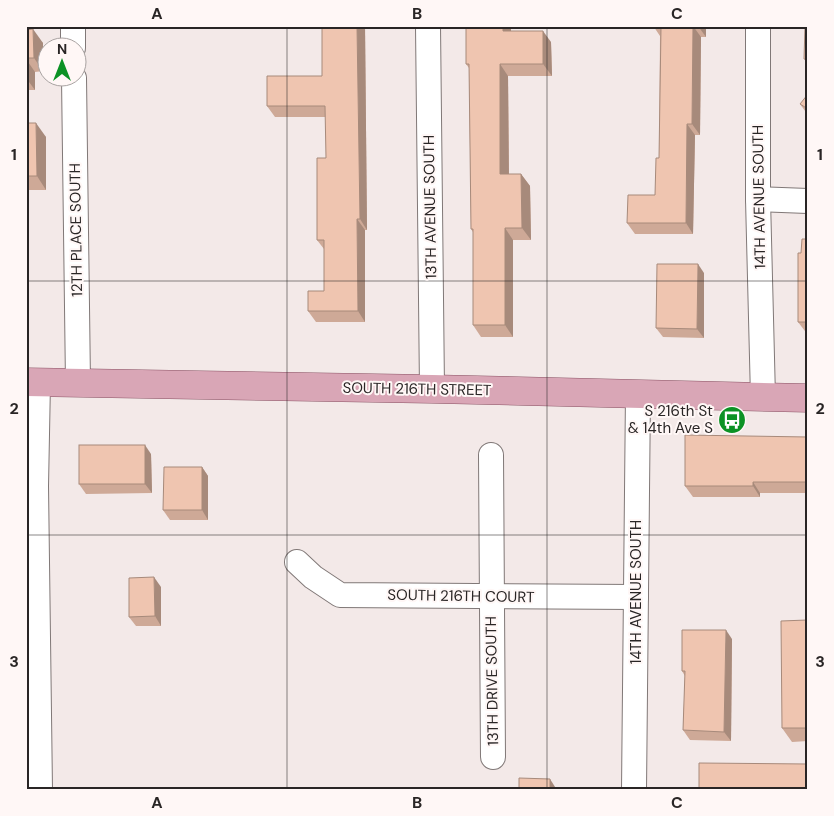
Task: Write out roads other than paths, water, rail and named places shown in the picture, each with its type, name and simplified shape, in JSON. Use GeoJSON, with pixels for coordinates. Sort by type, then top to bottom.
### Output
{"type":"FeatureCollection","features":[{"type":"Feature","properties":{"kind":"main road","name":"SOUTH 216TH STREET"},"geometry":{"type":"LineString","coordinates":[[32,382],[808,398]]}},
{"type":"Feature","properties":{"kind":"street","name":"13TH AVENUE SOUTH"},"geometry":{"type":"LineString","coordinates":[[428,26],[432,389]]}},
{"type":"Feature","properties":{"kind":"street","name":"14TH AVENUE SOUTH"},"geometry":{"type":"LineString","coordinates":[[758,26],[758,199],[763,397]]}},
{"type":"Feature","properties":{"kind":"street","name":"12TH PLACE SOUTH"},"geometry":{"type":"LineString","coordinates":[[74,88],[78,383]]}},
{"type":"Feature","properties":{"kind":"street"},"geometry":{"type":"LineString","coordinates":[[758,199],[808,201]]}},
{"type":"Feature","properties":{"kind":"street"},"geometry":{"type":"LineString","coordinates":[[32,382],[36,486],[40,790]]}},
{"type":"Feature","properties":{"kind":"street","name":"14TH AVENUE SOUTH"},"geometry":{"type":"LineString","coordinates":[[634,790],[638,394]]}},
{"type":"Feature","properties":{"kind":"street","name":"13TH DRIVE SOUTH"},"geometry":{"type":"LineString","coordinates":[[491,455],[494,758]]}},
{"type":"Feature","properties":{"kind":"street","name":"SOUTH 216TH COURT"},"geometry":{"type":"LineString","coordinates":[[296,562],[312,577],[340,595],[636,597]]}},
{"type":"Feature","properties":{"kind":"place","name":"S 216th St & 14th Ave S"},"geometry":{"type":"Point","coordinates":[732,420]}}]}
